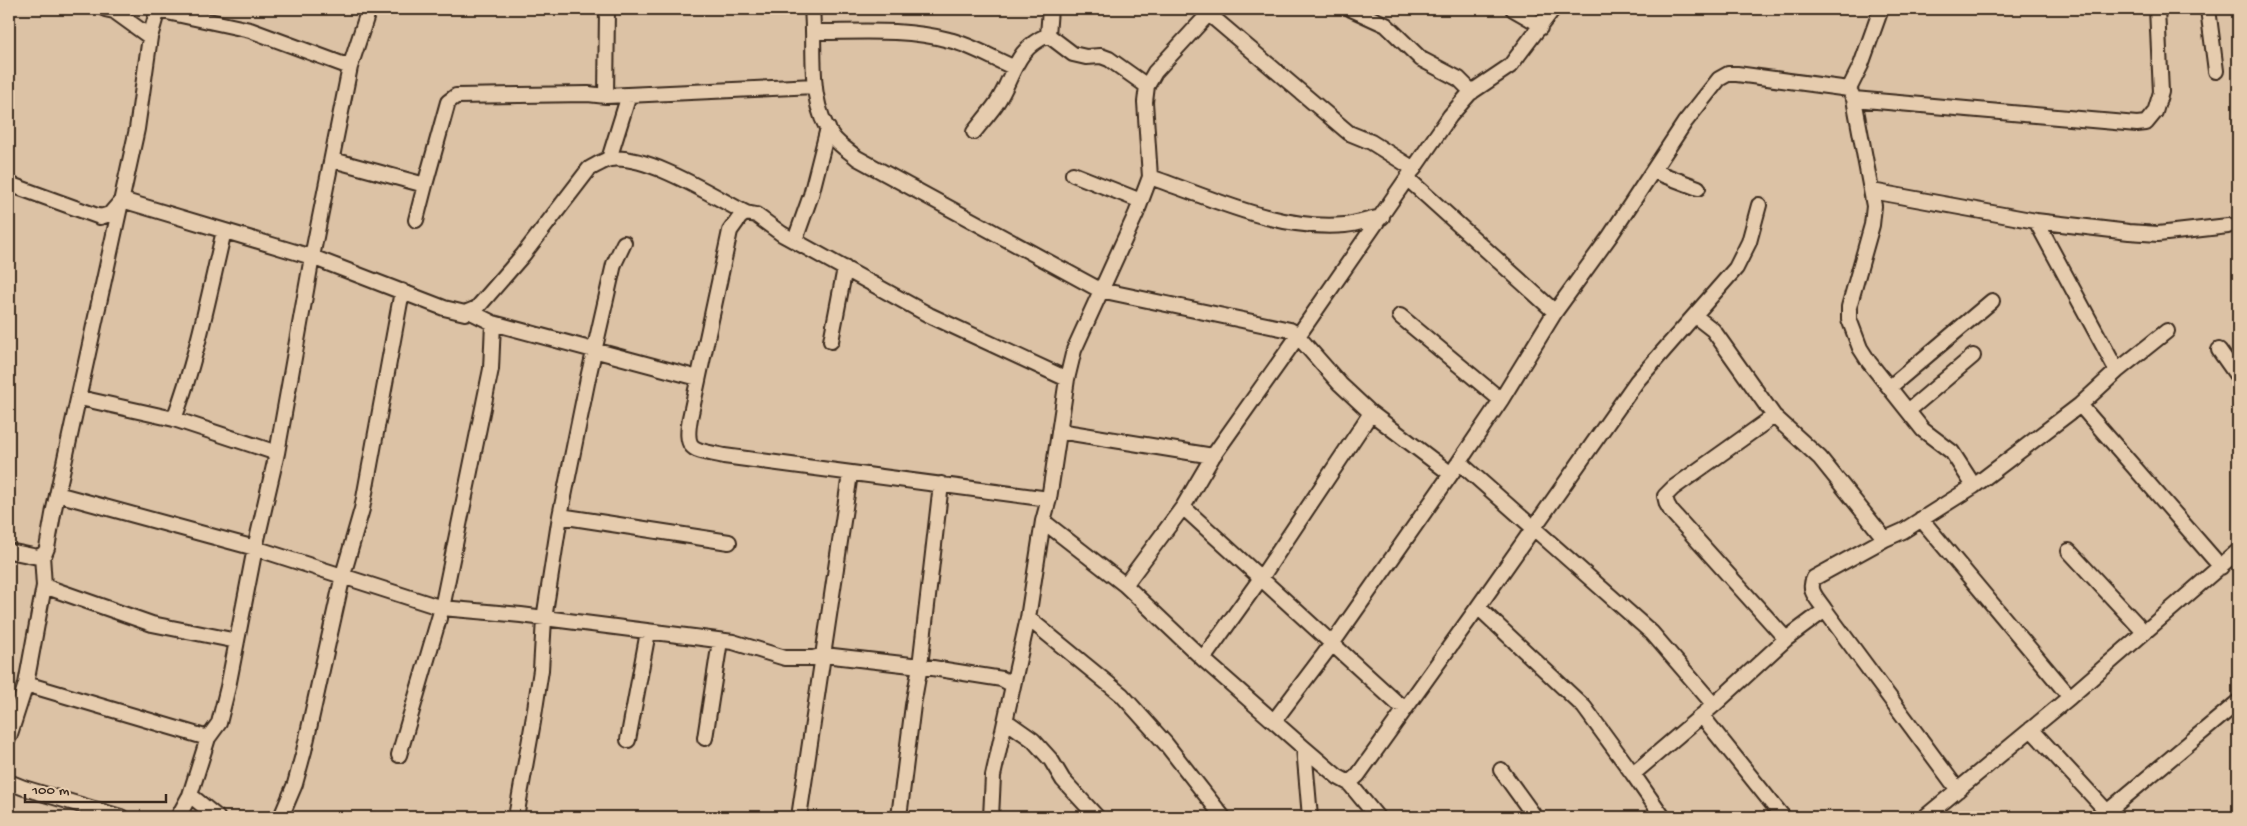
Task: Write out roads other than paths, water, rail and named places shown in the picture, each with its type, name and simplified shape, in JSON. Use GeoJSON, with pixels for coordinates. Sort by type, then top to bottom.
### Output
{"type":"FeatureCollection","features":[{"type":"Feature","properties":{"kind":"street"},"geometry":{"type":"LineString","coordinates":[[106,9],[114,11],[150,37]]}},
{"type":"Feature","properties":{"kind":"street"},"geometry":{"type":"LineString","coordinates":[[9,737],[26,684],[44,586],[42,555],[47,548],[57,494],[80,398],[137,129],[150,37],[158,9],[250,30],[350,67]]}},
{"type":"Feature","properties":{"kind":"street"},"geometry":{"type":"LineString","coordinates":[[178,817],[190,794],[208,738],[219,723],[255,548],[277,453],[312,257],[333,160],[350,67],[369,9]]}},
{"type":"Feature","properties":{"kind":"street"},"geometry":{"type":"LineString","coordinates":[[606,96],[607,9]]}},
{"type":"Feature","properties":{"kind":"street"},"geometry":{"type":"LineString","coordinates":[[812,9],[815,86],[821,115],[834,138],[857,158],[1100,290],[1290,330],[1298,336],[1340,384],[1371,413],[1451,474]]}},
{"type":"Feature","properties":{"kind":"street"},"geometry":{"type":"LineString","coordinates":[[1048,35],[1050,9]]}},
{"type":"Feature","properties":{"kind":"street"},"geometry":{"type":"LineString","coordinates":[[1351,9],[1386,24],[1421,59],[1475,89]]}},
{"type":"Feature","properties":{"kind":"street"},"geometry":{"type":"LineString","coordinates":[[1513,9],[1534,21],[1540,28]]}},
{"type":"Feature","properties":{"kind":"street"},"geometry":{"type":"LineString","coordinates":[[1125,585],[1184,507],[1213,456],[1450,116],[1475,89],[1510,66],[1553,9]]}},
{"type":"Feature","properties":{"kind":"street"},"geometry":{"type":"LineString","coordinates":[[1881,9],[1852,94],[1874,206],[1872,225],[1849,308],[1849,319],[1860,348],[1923,430],[1952,452],[1974,486]]}},
{"type":"Feature","properties":{"kind":"street"},"geometry":{"type":"LineString","coordinates":[[1274,721],[1332,644],[1451,474],[1501,400],[1555,312],[1610,236],[1706,93],[1719,80],[1728,74],[1737,74],[1852,94],[2137,124],[2146,123],[2155,112],[2160,92],[2157,9]]}},
{"type":"Feature","properties":{"kind":"street"},"geometry":{"type":"LineString","coordinates":[[2208,9],[2216,71]]}},
{"type":"Feature","properties":{"kind":"street"},"geometry":{"type":"LineString","coordinates":[[991,817],[993,776],[1028,618],[1043,521],[1049,499],[1067,379],[1074,350],[1141,202],[1150,176],[1145,102],[1147,86],[1155,72],[1208,10],[1349,133],[1371,142],[1411,174],[1555,312]]}},
{"type":"Feature","properties":{"kind":"street"},"geometry":{"type":"LineString","coordinates":[[814,32],[886,32],[928,36],[950,40],[1013,67]]}},
{"type":"Feature","properties":{"kind":"street"},"geometry":{"type":"LineString","coordinates":[[974,132],[996,104],[1013,67],[1031,43],[1048,35]]}},
{"type":"Feature","properties":{"kind":"street"},"geometry":{"type":"LineString","coordinates":[[1048,35],[1073,54],[1086,57],[1101,56],[1109,59],[1147,86]]}},
{"type":"Feature","properties":{"kind":"street"},"geometry":{"type":"LineString","coordinates":[[416,220],[448,102],[451,99],[466,96],[588,94],[606,96],[815,86]]}},
{"type":"Feature","properties":{"kind":"street"},"geometry":{"type":"LineString","coordinates":[[609,159],[629,95]]}},
{"type":"Feature","properties":{"kind":"street"},"geometry":{"type":"LineString","coordinates":[[795,240],[812,195],[828,128]]}},
{"type":"Feature","properties":{"kind":"street"},"geometry":{"type":"LineString","coordinates":[[122,200],[312,257],[444,308],[465,313],[471,312],[497,287],[589,169],[609,159],[627,160],[666,171],[746,213],[756,215],[782,234],[929,314],[1067,379]]}},
{"type":"Feature","properties":{"kind":"street"},"geometry":{"type":"LineString","coordinates":[[333,160],[425,185]]}},
{"type":"Feature","properties":{"kind":"street"},"geometry":{"type":"LineString","coordinates":[[1653,172],[1698,188]]}},
{"type":"Feature","properties":{"kind":"street"},"geometry":{"type":"LineString","coordinates":[[1073,174],[1141,202]]}},
{"type":"Feature","properties":{"kind":"street"},"geometry":{"type":"LineString","coordinates":[[1150,176],[1244,210],[1287,222],[1316,225],[1346,225],[1382,216]]}},
{"type":"Feature","properties":{"kind":"street"},"geometry":{"type":"LineString","coordinates":[[9,184],[100,217],[110,214],[122,200]]}},
{"type":"Feature","properties":{"kind":"street"},"geometry":{"type":"LineString","coordinates":[[1872,191],[2036,221],[2158,234],[2228,226]]}},
{"type":"Feature","properties":{"kind":"street"},"geometry":{"type":"LineString","coordinates":[[1349,783],[1358,775],[1637,380],[1736,268],[1749,242],[1759,205]]}},
{"type":"Feature","properties":{"kind":"street"},"geometry":{"type":"LineString","coordinates":[[746,213],[740,217],[730,231],[698,378],[687,436],[688,444],[695,450],[724,456],[1049,499]]}},
{"type":"Feature","properties":{"kind":"street"},"geometry":{"type":"LineString","coordinates":[[2036,221],[2117,371]]}},
{"type":"Feature","properties":{"kind":"street"},"geometry":{"type":"LineString","coordinates":[[174,419],[196,351],[224,231]]}},
{"type":"Feature","properties":{"kind":"street"},"geometry":{"type":"LineString","coordinates":[[516,817],[538,687],[544,619],[560,516],[594,349],[614,264],[624,243]]}},
{"type":"Feature","properties":{"kind":"street"},"geometry":{"type":"LineString","coordinates":[[831,341],[845,268]]}},
{"type":"Feature","properties":{"kind":"street"},"geometry":{"type":"LineString","coordinates":[[281,817],[295,784],[302,760],[343,575],[362,509],[402,291]]}},
{"type":"Feature","properties":{"kind":"street"},"geometry":{"type":"LineString","coordinates":[[1890,387],[1992,300]]}},
{"type":"Feature","properties":{"kind":"street"},"geometry":{"type":"LineString","coordinates":[[471,312],[492,323],[698,378]]}},
{"type":"Feature","properties":{"kind":"street"},"geometry":{"type":"LineString","coordinates":[[1400,316],[1501,400]]}},
{"type":"Feature","properties":{"kind":"street"},"geometry":{"type":"LineString","coordinates":[[1695,316],[1712,330],[1774,416],[1820,458],[1886,538]]}},
{"type":"Feature","properties":{"kind":"street"},"geometry":{"type":"LineString","coordinates":[[399,755],[442,608],[491,369],[492,323]]}},
{"type":"Feature","properties":{"kind":"street"},"geometry":{"type":"LineString","coordinates":[[1958,790],[1812,592],[1811,584],[1814,578],[1886,538],[1904,531],[1974,486],[2080,405],[2117,371],[2167,331]]}},
{"type":"Feature","properties":{"kind":"street"},"geometry":{"type":"LineString","coordinates":[[2219,350],[2238,377]]}},
{"type":"Feature","properties":{"kind":"street"},"geometry":{"type":"LineString","coordinates":[[1908,411],[1973,356]]}},
{"type":"Feature","properties":{"kind":"street"},"geometry":{"type":"LineString","coordinates":[[80,398],[174,419],[277,453]]}},
{"type":"Feature","properties":{"kind":"street"},"geometry":{"type":"LineString","coordinates":[[2080,405],[2221,567]]}},
{"type":"Feature","properties":{"kind":"street"},"geometry":{"type":"LineString","coordinates":[[1203,658],[1261,578],[1371,413]]}},
{"type":"Feature","properties":{"kind":"street"},"geometry":{"type":"LineString","coordinates":[[1774,416],[1673,488],[1665,496],[1671,511],[1786,639]]}},
{"type":"Feature","properties":{"kind":"street"},"geometry":{"type":"LineString","coordinates":[[1059,431],[1213,456]]}},
{"type":"Feature","properties":{"kind":"street"},"geometry":{"type":"LineString","coordinates":[[1459,462],[1652,633],[1714,706]]}},
{"type":"Feature","properties":{"kind":"street"},"geometry":{"type":"LineString","coordinates":[[799,817],[850,474]]}},
{"type":"Feature","properties":{"kind":"street"},"geometry":{"type":"LineString","coordinates":[[900,817],[941,484]]}},
{"type":"Feature","properties":{"kind":"street"},"geometry":{"type":"LineString","coordinates":[[57,494],[255,548],[442,608],[521,614],[544,619],[733,642],[785,658],[813,658],[824,655],[920,666],[1002,679],[1013,685]]}},
{"type":"Feature","properties":{"kind":"street"},"geometry":{"type":"LineString","coordinates":[[1184,507],[1397,703],[1407,706]]}},
{"type":"Feature","properties":{"kind":"street"},"geometry":{"type":"LineString","coordinates":[[560,516],[729,542]]}},
{"type":"Feature","properties":{"kind":"street"},"geometry":{"type":"LineString","coordinates":[[1921,519],[2070,697]]}},
{"type":"Feature","properties":{"kind":"street"},"geometry":{"type":"LineString","coordinates":[[1043,521],[1125,585],[1304,748],[1338,777],[1349,783],[1377,817]]}},
{"type":"Feature","properties":{"kind":"street"},"geometry":{"type":"LineString","coordinates":[[9,551],[29,556],[42,555]]}},
{"type":"Feature","properties":{"kind":"street"},"geometry":{"type":"LineString","coordinates":[[2069,551],[2144,632]]}},
{"type":"Feature","properties":{"kind":"street"},"geometry":{"type":"LineString","coordinates":[[1925,817],[2070,697],[2238,551]]}},
{"type":"Feature","properties":{"kind":"street"},"geometry":{"type":"LineString","coordinates":[[44,586],[152,624],[237,641]]}},
{"type":"Feature","properties":{"kind":"street"},"geometry":{"type":"LineString","coordinates":[[1478,607],[1584,707],[1663,817]]}},
{"type":"Feature","properties":{"kind":"street"},"geometry":{"type":"LineString","coordinates":[[1633,774],[1714,706],[1786,639],[1825,610]]}},
{"type":"Feature","properties":{"kind":"street"},"geometry":{"type":"LineString","coordinates":[[1028,618],[1122,695],[1166,744],[1223,817]]}},
{"type":"Feature","properties":{"kind":"street"},"geometry":{"type":"LineString","coordinates":[[628,740],[648,632]]}},
{"type":"Feature","properties":{"kind":"street"},"geometry":{"type":"LineString","coordinates":[[706,738],[720,641]]}},
{"type":"Feature","properties":{"kind":"street"},"geometry":{"type":"LineString","coordinates":[[26,684],[208,738]]}},
{"type":"Feature","properties":{"kind":"street"},"geometry":{"type":"LineString","coordinates":[[2031,729],[2110,814],[2238,702]]}},
{"type":"Feature","properties":{"kind":"street"},"geometry":{"type":"LineString","coordinates":[[1702,716],[1783,817]]}},
{"type":"Feature","properties":{"kind":"street"},"geometry":{"type":"LineString","coordinates":[[1006,721],[1033,740],[1050,760],[1063,780],[1096,817]]}},
{"type":"Feature","properties":{"kind":"street"},"geometry":{"type":"LineString","coordinates":[[1304,748],[1310,817]]}},
{"type":"Feature","properties":{"kind":"street"},"geometry":{"type":"LineString","coordinates":[[1501,770],[1536,817]]}},
{"type":"Feature","properties":{"kind":"street"},"geometry":{"type":"LineString","coordinates":[[9,782],[121,817]]}},
{"type":"Feature","properties":{"kind":"street"},"geometry":{"type":"LineString","coordinates":[[190,794],[217,817]]}}]}
